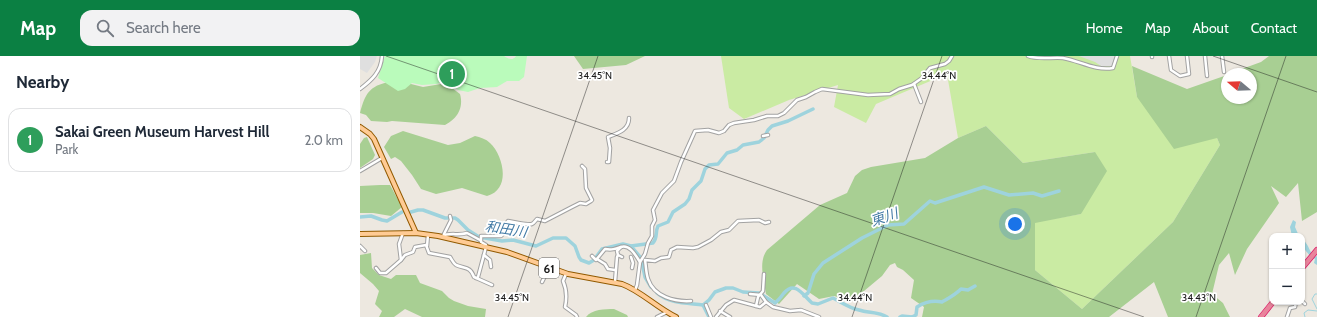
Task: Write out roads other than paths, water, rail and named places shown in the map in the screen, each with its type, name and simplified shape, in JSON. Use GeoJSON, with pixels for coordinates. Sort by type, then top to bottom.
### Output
{"type":"FeatureCollection","features":[{"type":"Feature","properties":{"kind":"highway"},"geometry":{"type":"LineString","coordinates":[[1305,264],[1314,254]]}},
{"type":"Feature","properties":{"kind":"highway"},"geometry":{"type":"LineString","coordinates":[[1262,317],[1271,305]]}},
{"type":"Feature","properties":{"kind":"main road"},"geometry":{"type":"LineString","coordinates":[[360,127],[374,139],[416,233],[360,234]]}},
{"type":"Feature","properties":{"kind":"main road","name":"61"},"geometry":{"type":"LineString","coordinates":[[416,233],[443,236],[507,252],[566,274],[628,286],[676,317]]}},
{"type":"Feature","properties":{"kind":"street"},"geometry":{"type":"LineString","coordinates":[[360,89],[375,76],[380,68],[382,56]]}},
{"type":"Feature","properties":{"kind":"street"},"geometry":{"type":"LineString","coordinates":[[691,301],[682,301],[660,295],[648,280],[644,258],[646,247],[652,236],[652,226],[655,220],[653,210],[662,193],[674,181],[695,131],[708,130],[719,133],[734,123],[754,120],[767,116],[778,116],[784,113],[794,101],[822,89],[868,95],[893,94],[900,89],[914,84],[922,78],[930,68],[944,64],[949,61],[952,56]]}},
{"type":"Feature","properties":{"kind":"street"},"geometry":{"type":"LineString","coordinates":[[1028,56],[1063,58],[1097,68],[1107,69],[1113,68],[1117,56]]}},
{"type":"Feature","properties":{"kind":"street"},"geometry":{"type":"LineString","coordinates":[[1169,56],[1171,70],[1180,76],[1189,74],[1187,56]]}},
{"type":"Feature","properties":{"kind":"street"},"geometry":{"type":"LineString","coordinates":[[1205,56],[1207,76]]}},
{"type":"Feature","properties":{"kind":"street"},"geometry":{"type":"LineString","coordinates":[[1222,56],[1224,68]]}},
{"type":"Feature","properties":{"kind":"street"},"geometry":{"type":"LineString","coordinates":[[914,84],[922,102]]}},
{"type":"Feature","properties":{"kind":"street"},"geometry":{"type":"LineString","coordinates":[[608,162],[610,148],[608,137],[626,129],[629,118]]}},
{"type":"Feature","properties":{"kind":"street"},"geometry":{"type":"LineString","coordinates":[[763,136],[768,135]]}},
{"type":"Feature","properties":{"kind":"street"},"geometry":{"type":"LineString","coordinates":[[360,171],[382,157]]}},
{"type":"Feature","properties":{"kind":"street"},"geometry":{"type":"LineString","coordinates":[[480,240],[481,236],[502,235],[503,228],[508,221],[514,223],[532,224],[537,220],[545,221],[580,203],[589,203],[592,200],[587,192],[586,173],[582,166]]}},
{"type":"Feature","properties":{"kind":"street"},"geometry":{"type":"LineString","coordinates":[[443,236],[450,220],[450,216]]}},
{"type":"Feature","properties":{"kind":"street"},"geometry":{"type":"LineString","coordinates":[[644,258],[655,261],[661,258],[670,257],[671,250],[677,247],[698,247],[711,240],[721,232],[729,230],[738,221],[759,220],[765,223],[768,222]]}},
{"type":"Feature","properties":{"kind":"street"},"geometry":{"type":"LineString","coordinates":[[443,236],[449,234],[462,235],[467,233],[486,245],[478,277],[476,278]]}},
{"type":"Feature","properties":{"kind":"street"},"geometry":{"type":"LineString","coordinates":[[401,260],[399,244],[403,234]]}},
{"type":"Feature","properties":{"kind":"street"},"geometry":{"type":"LineString","coordinates":[[429,234],[427,246],[429,253],[450,257],[454,264],[472,271],[476,278],[492,285]]}},
{"type":"Feature","properties":{"kind":"street"},"geometry":{"type":"LineString","coordinates":[[360,246],[365,251]]}},
{"type":"Feature","properties":{"kind":"street"},"geometry":{"type":"LineString","coordinates":[[376,268],[380,273],[386,273],[405,255],[413,252],[415,248],[427,246]]}},
{"type":"Feature","properties":{"kind":"street"},"geometry":{"type":"LineString","coordinates":[[614,283],[618,255],[617,251],[621,247]]}},
{"type":"Feature","properties":{"kind":"street"},"geometry":{"type":"LineString","coordinates":[[597,259],[605,250],[628,247],[640,262],[638,285],[635,290]]}},
{"type":"Feature","properties":{"kind":"street"},"geometry":{"type":"LineString","coordinates":[[484,255],[490,260],[492,267]]}},
{"type":"Feature","properties":{"kind":"street"},"geometry":{"type":"LineString","coordinates":[[618,255],[622,257]]}},
{"type":"Feature","properties":{"kind":"street"},"geometry":{"type":"LineString","coordinates":[[592,256],[605,264],[607,268],[615,270]]}},
{"type":"Feature","properties":{"kind":"street"},"geometry":{"type":"LineString","coordinates":[[631,257],[633,263],[632,268]]}},
{"type":"Feature","properties":{"kind":"street"},"geometry":{"type":"LineString","coordinates":[[633,263],[640,262],[644,258]]}},
{"type":"Feature","properties":{"kind":"street"},"geometry":{"type":"LineString","coordinates":[[542,282],[549,268]]}},
{"type":"Feature","properties":{"kind":"street"},"geometry":{"type":"LineString","coordinates":[[566,274],[563,282],[566,287],[567,298],[565,307],[577,317]]}},
{"type":"Feature","properties":{"kind":"street"},"geometry":{"type":"LineString","coordinates":[[756,306],[757,298],[763,291],[764,274]]}},
{"type":"Feature","properties":{"kind":"street"},"geometry":{"type":"LineString","coordinates":[[750,294],[760,295],[773,307],[790,311],[801,310],[819,317]]}},
{"type":"Feature","properties":{"kind":"street"},"geometry":{"type":"LineString","coordinates":[[716,317],[729,302],[734,300],[760,307],[766,302]]}},
{"type":"Feature","properties":{"kind":"street"},"geometry":{"type":"LineString","coordinates":[[706,305],[711,317]]}},
{"type":"Feature","properties":{"kind":"street"},"geometry":{"type":"LineString","coordinates":[[1287,317],[1290,308],[1295,307],[1295,305]]}},
{"type":"Feature","properties":{"kind":"street"},"geometry":{"type":"LineString","coordinates":[[720,311],[730,317]]}},
{"type":"Feature","properties":{"kind":"street"},"geometry":{"type":"LineString","coordinates":[[657,317],[667,312]]}},
{"type":"Feature","properties":{"kind":"water"},"geometry":{"type":"Polygon","coordinates":[[[1293,220],[1296,222],[1295,227],[1298,233],[1291,233],[1290,227],[1293,220]]]}},
{"type":"Feature","properties":{"kind":"water"},"geometry":{"type":"Polygon","coordinates":[[[1305,242],[1313,255],[1315,257],[1317,256],[1317,265],[1314,263],[1315,259],[1305,249],[1305,242]]]}},
{"type":"Feature","properties":{"kind":"waterway"},"geometry":{"type":"LineString","coordinates":[[631,246],[653,243],[658,226],[668,222],[673,212],[685,204],[689,199],[692,190],[701,181],[705,169],[709,165],[718,164],[727,153],[737,150],[743,145],[759,142],[764,138],[772,126],[788,121],[813,109]]}},
{"type":"Feature","properties":{"kind":"waterway","name":"東川"},"geometry":{"type":"LineString","coordinates":[[804,296],[808,293],[814,274],[823,263],[862,238],[888,225],[904,224],[930,201],[935,203],[984,187],[1009,195],[1033,193],[1042,196],[1059,191]]}},
{"type":"Feature","properties":{"kind":"waterway","name":"和田川"},"geometry":{"type":"LineString","coordinates":[[411,212],[423,210],[445,218],[455,218],[468,230],[479,237],[502,241],[513,240],[536,246],[553,238],[566,238],[575,246],[581,260],[589,263],[594,260],[602,249],[623,244],[631,246],[641,258],[645,277],[651,287]]}},
{"type":"Feature","properties":{"kind":"waterway","name":"和田川"},"geometry":{"type":"LineString","coordinates":[[360,217],[371,216],[387,221],[402,212]]}},
{"type":"Feature","properties":{"kind":"waterway","name":"和田川"},"geometry":{"type":"LineString","coordinates":[[912,317],[916,315],[917,307],[923,304],[932,301],[942,302],[961,289],[968,290],[975,286]]}},
{"type":"Feature","properties":{"kind":"waterway","name":"和田川"},"geometry":{"type":"LineString","coordinates":[[657,293],[662,297],[673,301],[703,305],[715,292],[726,288],[733,288],[743,292],[759,293],[775,303],[788,289],[795,288],[812,303],[818,304],[833,298],[855,309],[881,314],[887,317]]}},
{"type":"Feature","properties":{"kind":"waterway"},"geometry":{"type":"LineString","coordinates":[[1317,294],[1315,294],[1312,299],[1317,309]]}},
{"type":"Feature","properties":{"kind":"waterway"},"geometry":{"type":"LineString","coordinates":[[703,305],[709,317]]}},
{"type":"Feature","properties":{"kind":"waterway"},"geometry":{"type":"LineString","coordinates":[[1305,317],[1304,313],[1308,310],[1317,311]]}},
{"type":"Feature","properties":{"kind":"waterway","name":"和田川"},"geometry":{"type":"LineString","coordinates":[[900,317],[912,317]]}},
{"type":"Feature","properties":{"kind":"place","name":"Sakai Green Museum Harvest Hill"},"geometry":{"type":"Point","coordinates":[452,74]}}]}
